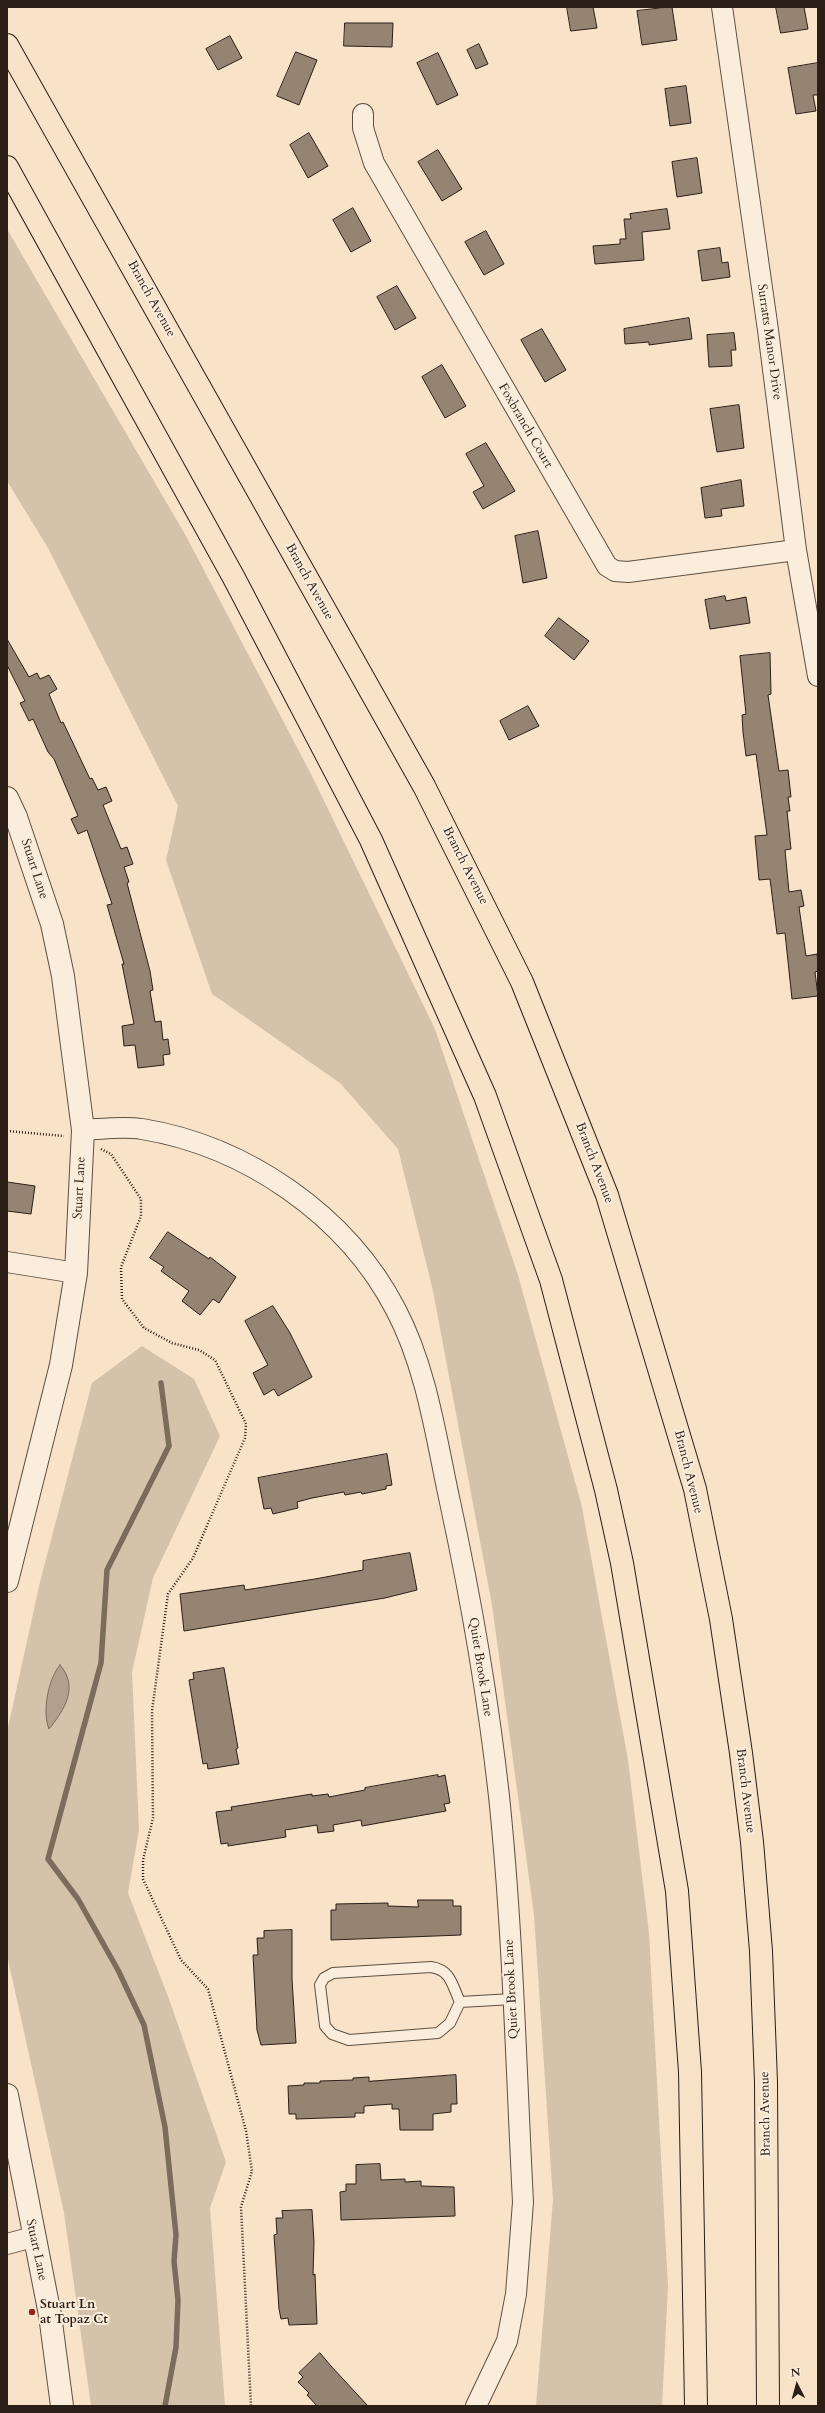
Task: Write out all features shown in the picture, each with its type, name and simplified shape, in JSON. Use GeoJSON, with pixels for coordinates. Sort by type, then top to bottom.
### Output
{"type":"FeatureCollection","features":[{"type":"Feature","properties":{"kind":"highway","name":"Branch Avenue"},"geometry":{"type":"LineString","coordinates":[[7,45],[424,786],[522,982],[607,1195],[695,1489],[721,1619],[741,1753],[752,1842],[762,1982],[766,2082],[768,2406]]}},
{"type":"Feature","properties":{"kind":"highway"},"geometry":{"type":"LineString","coordinates":[[7,167],[231,571],[371,840],[485,1096],[551,1280],[606,1490],[622,1563],[677,1891],[690,2072],[696,2406]]}},
{"type":"Feature","properties":{"kind":"street","name":"Surratts Manor Drive"},"geometry":{"type":"LineString","coordinates":[[722,7],[745,182],[768,330],[796,550],[818,676]]}},
{"type":"Feature","properties":{"kind":"street","name":"Foxbranch Court"},"geometry":{"type":"LineString","coordinates":[[364,114],[363,128],[374,163],[607,566],[615,571],[628,572],[796,550]]}},
{"type":"Feature","properties":{"kind":"street","name":"Stuart Lane"},"geometry":{"type":"LineString","coordinates":[[7,798],[16,817],[52,924],[65,991],[83,1136],[76,1273],[61,1365],[12,1543],[7,1580]]}},
{"type":"Feature","properties":{"kind":"street","name":"Quiet Brook Lane"},"geometry":{"type":"LineString","coordinates":[[83,1136],[137,1128],[179,1137],[212,1148],[271,1176],[306,1203],[341,1235],[372,1271],[396,1310],[415,1353],[428,1399],[460,1545],[483,1672],[499,1796],[513,1999],[523,2202],[516,2294],[507,2341],[476,2406]]}},
{"type":"Feature","properties":{"kind":"street"},"geometry":{"type":"LineString","coordinates":[[7,1262],[76,1273]]}},
{"type":"Feature","properties":{"kind":"street","name":"Stuart Lane"},"geometry":{"type":"LineString","coordinates":[[7,2095],[33,2237],[50,2315],[62,2406]]}},
{"type":"Feature","properties":{"kind":"street"},"geometry":{"type":"LineString","coordinates":[[7,2244],[33,2237]]}},
{"type":"Feature","properties":{"kind":"lane"},"geometry":{"type":"LineString","coordinates":[[431,1967],[442,1969],[448,1976],[460,2002],[450,2023],[438,2033],[349,2040],[332,2034],[325,2026],[320,1985],[324,1978],[333,1973],[431,1967]]}},
{"type":"Feature","properties":{"kind":"lane"},"geometry":{"type":"LineString","coordinates":[[460,2002],[513,1999]]}},
{"type":"Feature","properties":{"kind":"path"},"geometry":{"type":"LineString","coordinates":[[7,1131],[83,1136],[111,1154],[141,1199],[141,1216],[121,1267],[122,1299],[144,1328],[172,1343],[199,1350],[215,1360],[246,1424],[244,1438],[193,1558],[168,1594],[152,1711],[153,1818],[143,1860],[143,1879],[181,1960],[208,1988],[246,2131],[252,2171],[241,2207],[251,2406]]}},
{"type":"Feature","properties":{"kind":"shaded area"},"geometry":{"type":"Polygon","coordinates":[[[7,229],[186,536],[311,774],[435,1029],[518,1275],[582,1507],[628,1760],[649,1933],[668,2287],[662,2406],[536,2406],[553,2200],[534,1915],[492,1605],[433,1291],[398,1149],[340,1083],[212,994],[166,860],[178,806],[48,548],[7,481],[7,229]]]}},
{"type":"Feature","properties":{"kind":"shaded area"},"geometry":{"type":"Polygon","coordinates":[[[142,1346],[194,1379],[220,1436],[153,1578],[132,1672],[139,1830],[128,1893],[169,1999],[226,2162],[210,2208],[225,2406],[91,2406],[64,2213],[7,1955],[7,1732],[40,1582],[92,1383],[142,1346]]]}},
{"type":"Feature","properties":{"kind":"shaded area"},"geometry":{"type":"Polygon","coordinates":[[[60,1665],[66,1673],[69,1681],[68,1698],[65,1706],[49,1729],[46,1714],[47,1696],[52,1679],[60,1665]]]}},
{"type":"Feature","properties":{"kind":"building"},"geometry":{"type":"Polygon","coordinates":[[[567,7],[593,7],[597,28],[571,31],[567,7]]]}},
{"type":"Feature","properties":{"kind":"building"},"geometry":{"type":"Polygon","coordinates":[[[672,7],[677,40],[642,45],[637,11],[672,7]]]}},
{"type":"Feature","properties":{"kind":"building"},"geometry":{"type":"Polygon","coordinates":[[[776,7],[804,7],[808,29],[781,33],[776,7]]]}},
{"type":"Feature","properties":{"kind":"building"},"geometry":{"type":"Polygon","coordinates":[[[345,23],[393,23],[392,47],[344,46],[345,23]]]}},
{"type":"Feature","properties":{"kind":"building"},"geometry":{"type":"Polygon","coordinates":[[[230,36],[242,58],[218,70],[206,49],[230,36]]]}},
{"type":"Feature","properties":{"kind":"building"},"geometry":{"type":"Polygon","coordinates":[[[479,44],[488,64],[476,69],[467,50],[479,44]]]}},
{"type":"Feature","properties":{"kind":"building"},"geometry":{"type":"Polygon","coordinates":[[[296,52],[317,60],[299,105],[277,96],[296,52]]]}},
{"type":"Feature","properties":{"kind":"building"},"geometry":{"type":"Polygon","coordinates":[[[438,53],[458,95],[437,105],[417,63],[438,53]]]}},
{"type":"Feature","properties":{"kind":"building"},"geometry":{"type":"Polygon","coordinates":[[[818,63],[818,95],[813,95],[816,111],[796,114],[788,68],[818,63]]]}},
{"type":"Feature","properties":{"kind":"building"},"geometry":{"type":"Polygon","coordinates":[[[686,86],[691,123],[670,126],[665,89],[686,86]]]}},
{"type":"Feature","properties":{"kind":"building"},"geometry":{"type":"Polygon","coordinates":[[[309,133],[328,166],[308,178],[290,145],[309,133]]]}},
{"type":"Feature","properties":{"kind":"building"},"geometry":{"type":"Polygon","coordinates":[[[438,150],[462,189],[442,201],[418,162],[438,150]]]}},
{"type":"Feature","properties":{"kind":"building"},"geometry":{"type":"Polygon","coordinates":[[[697,158],[702,193],[677,197],[672,162],[697,158]]]}},
{"type":"Feature","properties":{"kind":"building"},"geometry":{"type":"Polygon","coordinates":[[[353,208],[371,241],[351,252],[333,220],[353,208]]]}},
{"type":"Feature","properties":{"kind":"building"},"geometry":{"type":"Polygon","coordinates":[[[667,209],[670,229],[642,232],[644,260],[595,264],[593,246],[620,244],[620,239],[626,239],[624,219],[631,219],[630,214],[667,209]]]}},
{"type":"Feature","properties":{"kind":"building"},"geometry":{"type":"Polygon","coordinates":[[[486,231],[504,264],[484,275],[465,242],[486,231]]]}},
{"type":"Feature","properties":{"kind":"building"},"geometry":{"type":"Polygon","coordinates":[[[720,248],[722,263],[728,262],[730,277],[702,281],[698,251],[720,248]]]}},
{"type":"Feature","properties":{"kind":"building"},"geometry":{"type":"Polygon","coordinates":[[[397,286],[416,318],[395,330],[377,297],[397,286]]]}},
{"type":"Feature","properties":{"kind":"building"},"geometry":{"type":"Polygon","coordinates":[[[689,318],[692,339],[649,345],[649,342],[625,344],[624,329],[689,318]]]}},
{"type":"Feature","properties":{"kind":"building"},"geometry":{"type":"Polygon","coordinates":[[[542,329],[566,370],[545,382],[521,340],[542,329]]]}},
{"type":"Feature","properties":{"kind":"building"},"geometry":{"type":"Polygon","coordinates":[[[734,333],[736,350],[731,350],[732,366],[709,367],[707,335],[734,333]]]}},
{"type":"Feature","properties":{"kind":"building"},"geometry":{"type":"Polygon","coordinates":[[[442,365],[466,406],[445,418],[422,377],[442,365]]]}},
{"type":"Feature","properties":{"kind":"building"},"geometry":{"type":"Polygon","coordinates":[[[739,405],[744,448],[717,452],[710,409],[739,405]]]}},
{"type":"Feature","properties":{"kind":"building"},"geometry":{"type":"Polygon","coordinates":[[[486,443],[515,491],[483,509],[473,492],[484,486],[466,454],[486,443]]]}},
{"type":"Feature","properties":{"kind":"building"},"geometry":{"type":"Polygon","coordinates":[[[741,480],[744,506],[721,509],[722,516],[705,518],[701,488],[741,480]]]}},
{"type":"Feature","properties":{"kind":"building"},"geometry":{"type":"Polygon","coordinates":[[[538,531],[547,578],[523,583],[515,536],[538,531]]]}},
{"type":"Feature","properties":{"kind":"building"},"geometry":{"type":"Polygon","coordinates":[[[725,596],[726,601],[746,597],[750,623],[710,629],[705,600],[725,596]]]}},
{"type":"Feature","properties":{"kind":"building"},"geometry":{"type":"Polygon","coordinates":[[[559,618],[589,641],[574,660],[545,636],[559,618]]]}},
{"type":"Feature","properties":{"kind":"building"},"geometry":{"type":"Polygon","coordinates":[[[7,639],[29,677],[37,673],[40,679],[49,675],[57,689],[49,694],[61,723],[63,722],[90,779],[92,778],[98,790],[106,787],[112,801],[103,805],[121,849],[127,847],[133,864],[124,867],[129,882],[127,883],[150,971],[153,990],[150,991],[155,1022],[161,1021],[163,1040],[168,1039],[170,1054],[163,1055],[164,1065],[138,1068],[135,1045],[124,1046],[122,1026],[134,1024],[122,964],[124,964],[107,905],[112,904],[87,830],[78,834],[71,819],[78,816],[54,759],[48,752],[33,719],[29,721],[20,703],[25,701],[7,665],[7,639]]]}},
{"type":"Feature","properties":{"kind":"building"},"geometry":{"type":"Polygon","coordinates":[[[770,653],[771,694],[768,695],[779,771],[788,770],[791,797],[788,797],[790,811],[787,811],[791,849],[785,850],[789,892],[801,890],[804,906],[799,907],[806,956],[817,954],[818,964],[818,971],[815,972],[818,996],[792,999],[785,933],[777,934],[770,879],[759,880],[755,836],[767,835],[756,754],[746,756],[743,732],[742,715],[746,714],[740,656],[770,653]]]}},
{"type":"Feature","properties":{"kind":"building"},"geometry":{"type":"Polygon","coordinates":[[[528,706],[539,726],[509,740],[500,721],[528,706]]]}},
{"type":"Feature","properties":{"kind":"building"},"geometry":{"type":"Polygon","coordinates":[[[7,1182],[35,1186],[31,1214],[7,1211],[7,1182]]]}},
{"type":"Feature","properties":{"kind":"building"},"geometry":{"type":"Polygon","coordinates":[[[168,1232],[209,1259],[210,1257],[236,1277],[219,1303],[213,1299],[200,1315],[182,1301],[189,1291],[161,1271],[164,1267],[150,1258],[168,1232]]]}},
{"type":"Feature","properties":{"kind":"building"},"geometry":{"type":"Polygon","coordinates":[[[273,1306],[290,1333],[312,1377],[278,1396],[274,1389],[264,1395],[253,1373],[268,1365],[245,1321],[273,1306]]]}},
{"type":"Feature","properties":{"kind":"building"},"geometry":{"type":"Polygon","coordinates":[[[387,1454],[392,1485],[386,1486],[386,1489],[362,1494],[361,1492],[345,1495],[344,1492],[312,1498],[297,1502],[298,1508],[273,1514],[271,1508],[264,1509],[258,1478],[387,1454]]]}},
{"type":"Feature","properties":{"kind":"building"},"geometry":{"type":"Polygon","coordinates":[[[410,1553],[417,1590],[385,1598],[184,1631],[180,1594],[244,1585],[245,1590],[315,1579],[363,1570],[363,1561],[410,1553]]]}},
{"type":"Feature","properties":{"kind":"building"},"geometry":{"type":"Polygon","coordinates":[[[224,1668],[238,1748],[236,1749],[239,1764],[208,1769],[207,1763],[203,1764],[189,1680],[194,1679],[193,1673],[224,1668]]]}},
{"type":"Feature","properties":{"kind":"building"},"geometry":{"type":"Polygon","coordinates":[[[438,1775],[438,1777],[445,1775],[450,1803],[444,1804],[446,1811],[362,1826],[361,1820],[333,1825],[334,1831],[318,1833],[317,1825],[285,1830],[286,1837],[228,1846],[228,1843],[221,1844],[216,1812],[232,1810],[231,1807],[312,1794],[312,1796],[328,1794],[329,1797],[365,1790],[365,1788],[438,1775]]]}},
{"type":"Feature","properties":{"kind":"building"},"geometry":{"type":"Polygon","coordinates":[[[418,1900],[453,1900],[453,1906],[461,1906],[461,1935],[331,1940],[331,1910],[336,1910],[336,1904],[388,1903],[388,1906],[418,1907],[418,1900]]]}},
{"type":"Feature","properties":{"kind":"building"},"geometry":{"type":"Polygon","coordinates":[[[292,1930],[292,1979],[296,2043],[261,2045],[257,2030],[253,1955],[258,1955],[257,1938],[264,1938],[264,1931],[292,1930]]]}},
{"type":"Feature","properties":{"kind":"building"},"geometry":{"type":"Polygon","coordinates":[[[456,2075],[457,2104],[451,2104],[451,2112],[433,2114],[433,2130],[400,2130],[399,2109],[392,2109],[392,2104],[364,2106],[364,2113],[355,2113],[355,2117],[296,2119],[296,2114],[289,2114],[288,2086],[304,2085],[304,2083],[320,2083],[320,2081],[353,2080],[353,2078],[369,2077],[369,2081],[456,2075]]]}},
{"type":"Feature","properties":{"kind":"building"},"geometry":{"type":"Polygon","coordinates":[[[380,2164],[381,2180],[405,2179],[405,2182],[421,2181],[421,2186],[454,2187],[455,2216],[341,2220],[340,2192],[346,2191],[346,2184],[356,2184],[356,2165],[380,2164]]]}},
{"type":"Feature","properties":{"kind":"building"},"geometry":{"type":"Polygon","coordinates":[[[312,2210],[314,2242],[313,2275],[315,2274],[317,2324],[289,2325],[288,2318],[281,2319],[279,2309],[274,2235],[277,2234],[276,2218],[283,2218],[282,2211],[312,2210]]]}},
{"type":"Feature","properties":{"kind":"building"},"geometry":{"type":"Polygon","coordinates":[[[320,2353],[368,2406],[317,2406],[307,2395],[309,2393],[298,2382],[303,2377],[299,2373],[320,2353]]]}},
{"type":"Feature","properties":{"kind":"waterway"},"geometry":{"type":"LineString","coordinates":[[161,1383],[169,1446],[107,1570],[101,1663],[48,1859],[78,1899],[118,1970],[144,2025],[165,2127],[176,2235],[174,2261],[178,2300],[176,2347],[165,2406]]}},
{"type":"Feature","properties":{"kind":"place","name":"Stuart Ln at Topaz Ct"},"geometry":{"type":"Point","coordinates":[32,2312]}}]}
